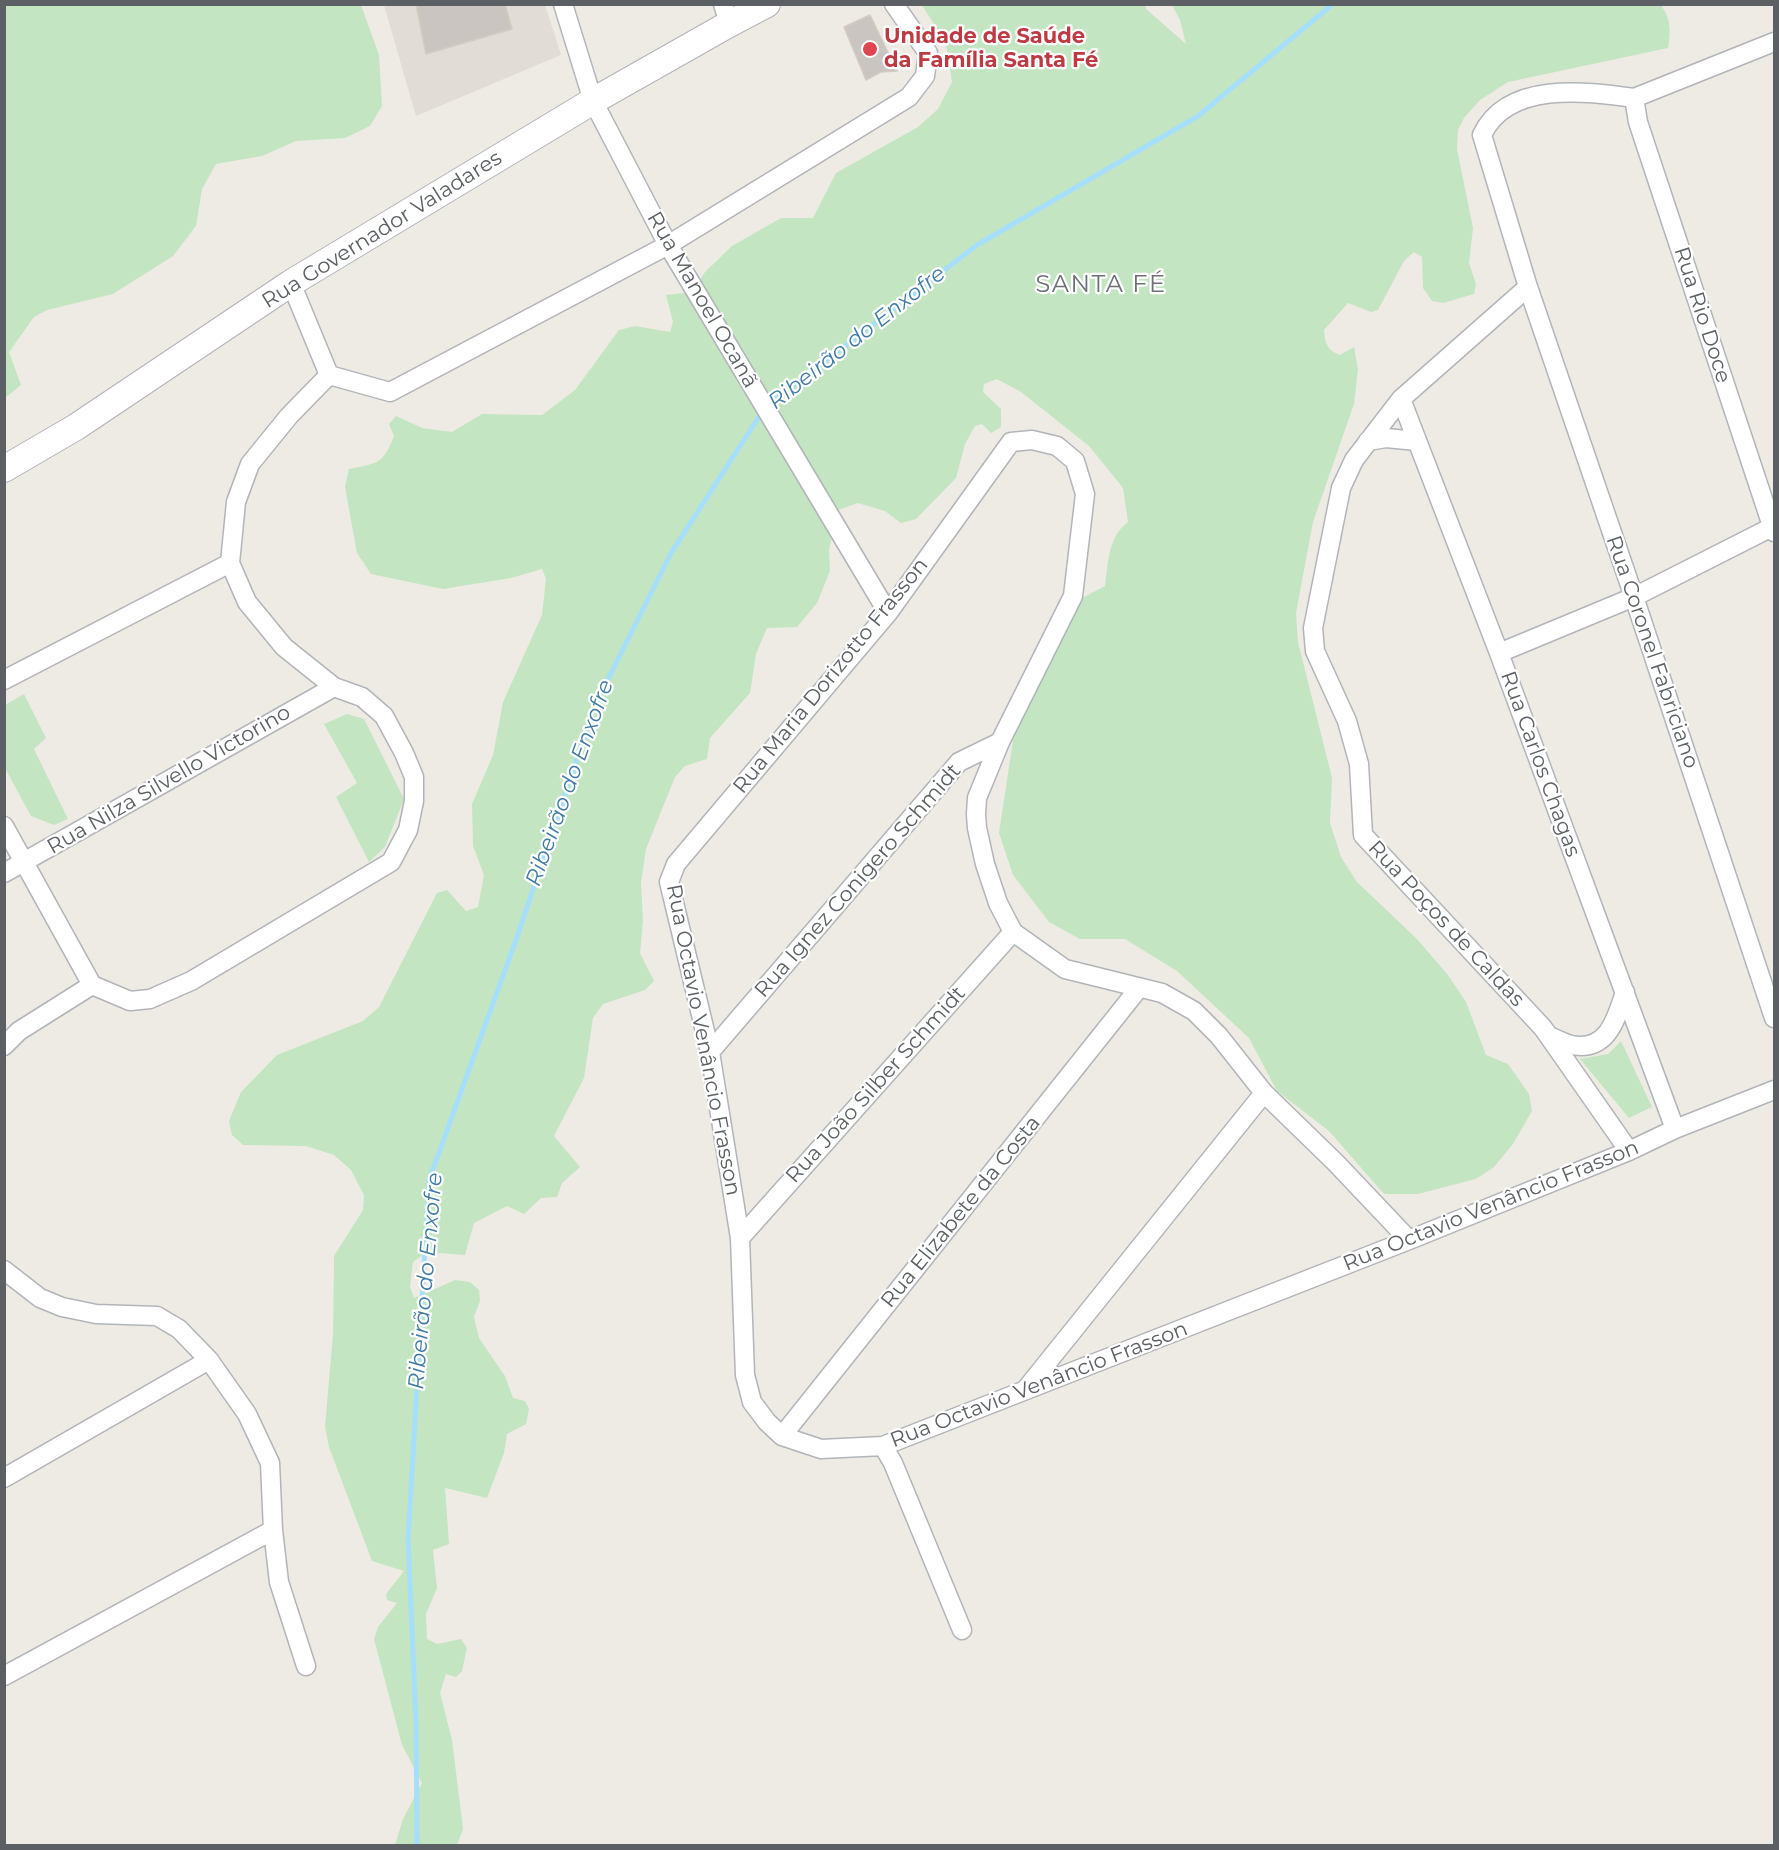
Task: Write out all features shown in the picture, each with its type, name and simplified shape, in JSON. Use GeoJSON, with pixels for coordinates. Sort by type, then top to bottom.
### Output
{"type":"FeatureCollection","features":[{"type":"Feature","properties":{"kind":"street","name":"Rua Manoel Ocanã"},"geometry":{"type":"LineString","coordinates":[[563,4],[594,101],[668,245],[888,613]]}},
{"type":"Feature","properties":{"kind":"street","name":"Rua Governador Valadares"},"geometry":{"type":"LineString","coordinates":[[4,469],[76,427],[291,283],[594,101],[726,14],[767,4]]}},
{"type":"Feature","properties":{"kind":"street"},"geometry":{"type":"LineString","coordinates":[[329,375],[390,392],[668,245],[909,97],[925,76],[928,53],[894,4]]}},
{"type":"Feature","properties":{"kind":"street"},"geometry":{"type":"LineString","coordinates":[[1528,287],[1482,135],[1489,121],[1509,105],[1547,93],[1596,93],[1634,98],[1774,42]]}},
{"type":"Feature","properties":{"kind":"street","name":"Rua Rio Doce"},"geometry":{"type":"LineString","coordinates":[[1634,98],[1638,122],[1774,528]]}},
{"type":"Feature","properties":{"kind":"street"},"geometry":{"type":"LineString","coordinates":[[291,283],[329,375]]}},
{"type":"Feature","properties":{"kind":"street","name":"Rua Poços de Caldas"},"geometry":{"type":"LineString","coordinates":[[1528,287],[1401,399],[1353,460],[1341,488],[1312,628],[1314,651],[1347,721],[1359,764],[1363,835],[1549,1036],[1629,1151]]}},
{"type":"Feature","properties":{"kind":"street","name":"Rua Coronel Fabriciano"},"geometry":{"type":"LineString","coordinates":[[1528,287],[1635,597],[1774,1018]]}},
{"type":"Feature","properties":{"kind":"street"},"geometry":{"type":"LineString","coordinates":[[4,826],[92,985],[130,1001],[150,999],[191,981],[391,862],[408,830],[414,801],[414,777],[404,753],[384,716],[362,697],[334,687],[284,647],[247,602],[230,563],[236,502],[250,464],[289,416],[329,375]]}},
{"type":"Feature","properties":{"kind":"street","name":"Rua Carlos Chagas"},"geometry":{"type":"LineString","coordinates":[[1401,399],[1675,1129]]}},
{"type":"Feature","properties":{"kind":"street"},"geometry":{"type":"LineString","coordinates":[[1368,441],[1386,438],[1417,441]]}},
{"type":"Feature","properties":{"kind":"street","name":"Rua Maria Dorizotto Frasson"},"geometry":{"type":"LineString","coordinates":[[676,864],[888,613],[1011,442],[1032,440],[1057,446],[1075,461],[1085,494],[1073,596],[1000,742]]}},
{"type":"Feature","properties":{"kind":"street"},"geometry":{"type":"LineString","coordinates":[[1498,653],[1635,597],[1774,528]]}},
{"type":"Feature","properties":{"kind":"street"},"geometry":{"type":"LineString","coordinates":[[4,680],[230,563]]}},
{"type":"Feature","properties":{"kind":"street","name":"Rua Nilza Silvello Victorino"},"geometry":{"type":"LineString","coordinates":[[4,873],[334,687]]}},
{"type":"Feature","properties":{"kind":"street"},"geometry":{"type":"LineString","coordinates":[[1000,742],[977,798],[975,814],[985,864],[998,903],[1013,932],[1065,969],[1162,993],[1194,1011],[1219,1036],[1264,1093],[1336,1163],[1409,1240]]}},
{"type":"Feature","properties":{"kind":"street","name":"Rua Ignez Conigero Schmidt"},"geometry":{"type":"LineString","coordinates":[[710,1052],[959,762],[1000,742]]}},
{"type":"Feature","properties":{"kind":"street","name":"Rua Octavio Venâncio Frasson"},"geometry":{"type":"LineString","coordinates":[[676,864],[669,882],[710,1052],[740,1238],[745,1375],[752,1402],[767,1422],[782,1436],[821,1449],[883,1446],[1409,1240],[1774,1090]]}},
{"type":"Feature","properties":{"kind":"street","name":"Rua João Silber Schmidt"},"geometry":{"type":"LineString","coordinates":[[740,1238],[1013,932]]}},
{"type":"Feature","properties":{"kind":"street"},"geometry":{"type":"LineString","coordinates":[[4,1046],[20,1031],[92,985]]}},
{"type":"Feature","properties":{"kind":"street","name":"Rua Elizabete da Costa"},"geometry":{"type":"LineString","coordinates":[[782,1436],[1139,988]]}},
{"type":"Feature","properties":{"kind":"street"},"geometry":{"type":"LineString","coordinates":[[1549,1036],[1572,1045],[1592,1044],[1605,1038],[1614,1024],[1624,992]]}},
{"type":"Feature","properties":{"kind":"street"},"geometry":{"type":"LineString","coordinates":[[1025,1391],[1264,1093]]}},
{"type":"Feature","properties":{"kind":"street"},"geometry":{"type":"LineString","coordinates":[[4,1270],[40,1298],[62,1307],[96,1314],[157,1316],[179,1329],[209,1360],[247,1414],[270,1463],[273,1530],[279,1582],[306,1666]]}},
{"type":"Feature","properties":{"kind":"street"},"geometry":{"type":"LineString","coordinates":[[4,1478],[209,1360]]}},
{"type":"Feature","properties":{"kind":"street"},"geometry":{"type":"LineString","coordinates":[[883,1446],[893,1463],[962,1630]]}},
{"type":"Feature","properties":{"kind":"street"},"geometry":{"type":"LineString","coordinates":[[4,1676],[273,1530]]}},
{"type":"Feature","properties":{"kind":"shaded area"},"geometry":{"type":"Polygon","coordinates":[[[384,5],[545,5],[561,55],[416,116],[384,5]]]}},
{"type":"Feature","properties":{"kind":"green space"},"geometry":{"type":"Polygon","coordinates":[[[5,4],[361,5],[379,55],[382,106],[370,126],[345,138],[296,141],[262,156],[216,164],[202,189],[196,226],[173,256],[113,294],[47,310],[34,317],[9,352],[21,385],[5,398],[5,4]]]}},
{"type":"Feature","properties":{"kind":"green space"},"geometry":{"type":"Polygon","coordinates":[[[1660,4],[1669,25],[1668,48],[1508,82],[1480,100],[1464,118],[1458,130],[1457,149],[1473,228],[1469,263],[1476,284],[1474,294],[1443,303],[1432,301],[1423,288],[1422,257],[1414,252],[1404,261],[1378,310],[1371,312],[1348,303],[1324,330],[1327,346],[1332,351],[1340,355],[1354,347],[1358,369],[1354,404],[1313,522],[1296,613],[1298,642],[1332,778],[1330,823],[1341,857],[1357,882],[1417,939],[1448,975],[1466,1002],[1486,1055],[1508,1064],[1529,1094],[1532,1111],[1513,1144],[1494,1167],[1476,1179],[1418,1194],[1384,1194],[1329,1131],[1277,1091],[1249,1038],[1177,971],[1125,939],[1080,939],[1049,922],[1013,875],[999,833],[1015,727],[1051,661],[1069,605],[1105,586],[1108,560],[1113,543],[1121,528],[1128,522],[1123,488],[1089,446],[1021,392],[997,379],[984,384],[983,392],[1001,409],[1001,427],[991,433],[982,424],[975,426],[965,444],[956,478],[916,519],[901,523],[885,511],[858,503],[838,510],[829,550],[830,571],[817,603],[797,627],[767,628],[756,654],[750,693],[710,738],[707,759],[685,766],[675,777],[646,849],[641,882],[643,921],[640,953],[654,981],[645,990],[603,1004],[593,1018],[584,1078],[554,1136],[580,1167],[562,1183],[557,1197],[541,1198],[524,1214],[507,1206],[474,1223],[465,1255],[427,1252],[413,1262],[410,1287],[414,1298],[455,1280],[470,1282],[479,1290],[480,1301],[474,1317],[479,1338],[505,1376],[513,1398],[525,1401],[529,1409],[526,1424],[507,1434],[504,1453],[487,1498],[445,1488],[449,1544],[433,1550],[437,1588],[426,1614],[427,1639],[437,1644],[461,1639],[467,1648],[462,1671],[456,1677],[446,1674],[440,1693],[452,1740],[463,1829],[457,1845],[395,1845],[403,1819],[422,1783],[402,1745],[374,1639],[378,1627],[397,1603],[387,1600],[386,1594],[404,1571],[372,1561],[329,1447],[325,1427],[333,1334],[334,1256],[363,1210],[364,1195],[351,1170],[334,1155],[306,1146],[243,1145],[232,1135],[229,1121],[241,1092],[277,1055],[363,1021],[379,1007],[437,893],[447,890],[466,911],[478,907],[484,875],[473,846],[472,804],[493,755],[503,702],[542,615],[546,579],[542,569],[511,578],[443,589],[371,574],[357,553],[345,487],[349,469],[373,464],[382,458],[394,436],[389,424],[396,416],[422,428],[452,432],[482,414],[542,415],[575,390],[619,330],[635,326],[670,332],[673,322],[666,295],[693,292],[705,272],[732,246],[781,218],[813,218],[836,173],[918,127],[938,109],[952,82],[946,43],[922,5],[1145,5],[1146,9],[1186,44],[1180,20],[1172,5],[1660,4]]]}},
{"type":"Feature","properties":{"kind":"green space"},"geometry":{"type":"Polygon","coordinates":[[[24,694],[46,738],[34,749],[68,819],[54,825],[31,816],[5,768],[5,705],[24,694]]]}},
{"type":"Feature","properties":{"kind":"green space"},"geometry":{"type":"Polygon","coordinates":[[[347,714],[364,719],[404,799],[385,847],[369,862],[336,797],[357,783],[324,724],[347,714]]]}},
{"type":"Feature","properties":{"kind":"green space"},"geometry":{"type":"Polygon","coordinates":[[[1621,1041],[1652,1107],[1629,1118],[1580,1059],[1608,1054],[1621,1041]]]}},
{"type":"Feature","properties":{"kind":"building"},"geometry":{"type":"Polygon","coordinates":[[[416,4],[505,4],[512,29],[426,54],[416,4]]]}},
{"type":"Feature","properties":{"kind":"building","name":"Unidade de Saúde da Família Santa Fé"},"geometry":{"type":"Polygon","coordinates":[[[870,15],[897,71],[881,72],[866,80],[844,27],[870,15]]]}},
{"type":"Feature","properties":{"kind":"waterway","name":"Ribeirão do Enxofre"},"geometry":{"type":"LineString","coordinates":[[768,405],[977,245],[1198,116],[1333,4]]}},
{"type":"Feature","properties":{"kind":"waterway","name":"Ribeirão do Enxofre"},"geometry":{"type":"LineString","coordinates":[[417,1846],[416,1722],[408,1539],[429,1180],[517,937],[595,705],[671,553],[762,412]]}},
{"type":"Feature","properties":{"kind":"place","name":"Unidade de Saúde da Família Santa Fé"},"geometry":{"type":"Point","coordinates":[870,49]}},
{"type":"Feature","properties":{"kind":"district","name":"SANTA FÉ"},"geometry":{"type":"Point","coordinates":[1101,285]}}]}
